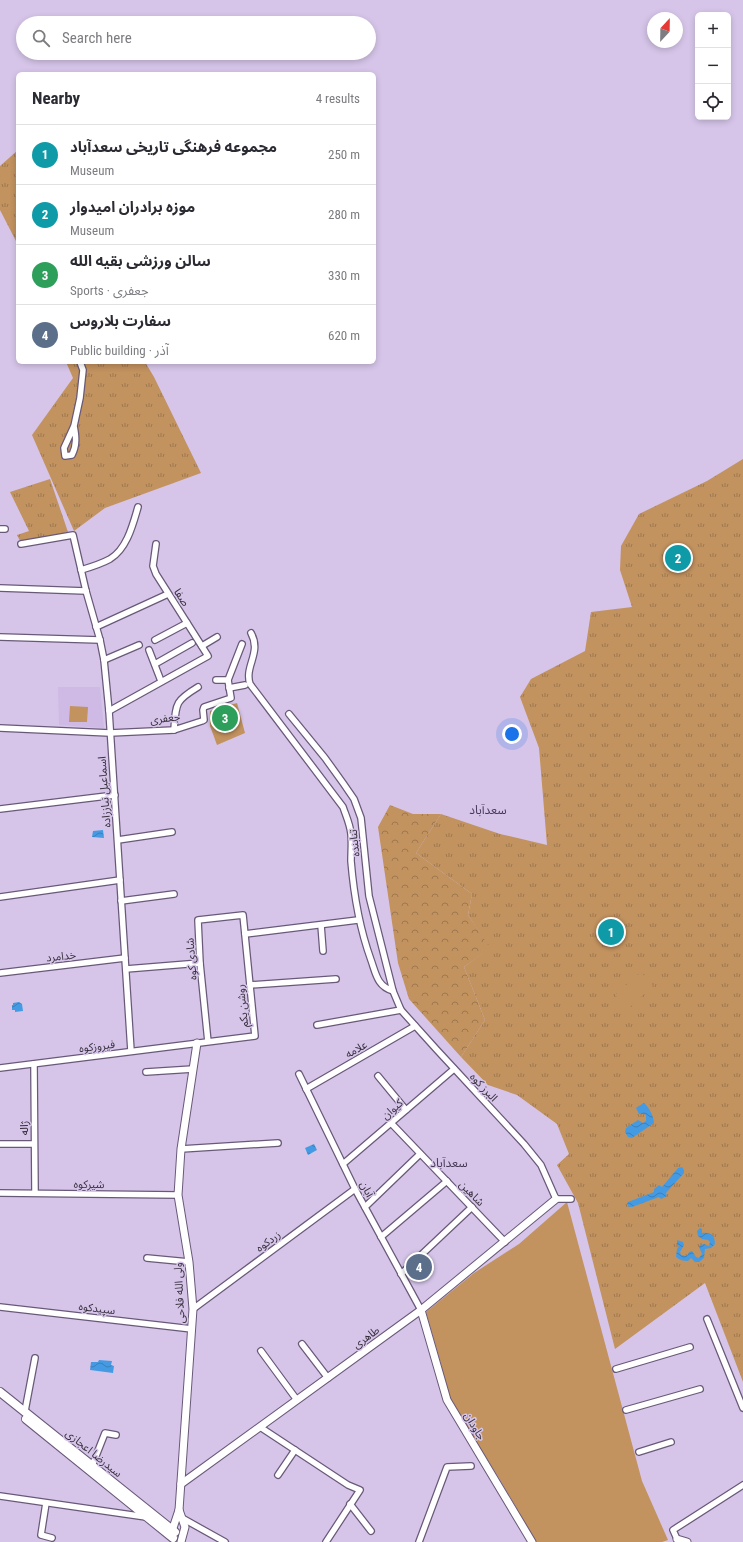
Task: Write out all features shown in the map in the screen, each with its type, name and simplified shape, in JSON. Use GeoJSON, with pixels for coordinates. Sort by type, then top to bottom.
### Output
{"type":"FeatureCollection","features":[{"type":"Feature","properties":{"kind":"main road","name":"سیدرضا اعجازی"},"geometry":{"type":"LineString","coordinates":[[0,1392],[92,1466],[173,1537]]}},
{"type":"Feature","properties":{"kind":"main road","name":"سیدرضا اعجازی"},"geometry":{"type":"LineString","coordinates":[[0,1399],[173,1537]]}},
{"type":"Feature","properties":{"kind":"street"},"geometry":{"type":"LineString","coordinates":[[74,426],[80,398],[82,370],[80,364]]}},
{"type":"Feature","properties":{"kind":"street"},"geometry":{"type":"LineString","coordinates":[[81,570],[112,558],[122,548],[138,507]]}},
{"type":"Feature","properties":{"kind":"street","name":"اسماعیل نیاززاده"},"geometry":{"type":"LineString","coordinates":[[22,544],[74,535],[86,591],[100,640],[104,660],[109,711],[131,1052]]}},
{"type":"Feature","properties":{"kind":"street","name":"صفا"},"geometry":{"type":"LineString","coordinates":[[156,544],[153,566],[156,574],[208,656],[161,681]]}},
{"type":"Feature","properties":{"kind":"street"},"geometry":{"type":"LineString","coordinates":[[0,588],[86,591]]}},
{"type":"Feature","properties":{"kind":"street"},"geometry":{"type":"LineString","coordinates":[[96,627],[168,594]]}},
{"type":"Feature","properties":{"kind":"street"},"geometry":{"type":"LineString","coordinates":[[155,640],[187,623]]}},
{"type":"Feature","properties":{"kind":"street"},"geometry":{"type":"LineString","coordinates":[[251,633],[256,647],[248,679],[255,693],[343,807],[349,823],[351,834],[352,874],[358,920],[379,982],[385,988],[393,991]]}},
{"type":"Feature","properties":{"kind":"street"},"geometry":{"type":"LineString","coordinates":[[0,637],[100,640]]}},
{"type":"Feature","properties":{"kind":"street"},"geometry":{"type":"LineString","coordinates":[[202,646],[217,637]]}},
{"type":"Feature","properties":{"kind":"street"},"geometry":{"type":"LineString","coordinates":[[155,664],[192,643]]}},
{"type":"Feature","properties":{"kind":"street"},"geometry":{"type":"LineString","coordinates":[[242,644],[228,680],[229,688],[245,685]]}},
{"type":"Feature","properties":{"kind":"street"},"geometry":{"type":"LineString","coordinates":[[104,660],[139,645]]}},
{"type":"Feature","properties":{"kind":"street"},"geometry":{"type":"LineString","coordinates":[[109,711],[161,681],[149,650]]}},
{"type":"Feature","properties":{"kind":"street"},"geometry":{"type":"LineString","coordinates":[[216,680],[228,680]]}},
{"type":"Feature","properties":{"kind":"street"},"geometry":{"type":"LineString","coordinates":[[174,730],[178,702],[198,687]]}},
{"type":"Feature","properties":{"kind":"street","name":"جعفری"},"geometry":{"type":"LineString","coordinates":[[0,728],[110,733],[174,730],[204,720],[204,707],[231,698],[229,688]]}},
{"type":"Feature","properties":{"kind":"street","name":"تنابنده"},"geometry":{"type":"LineString","coordinates":[[289,714],[325,758],[343,783],[354,799],[362,818],[369,896],[393,991]]}},
{"type":"Feature","properties":{"kind":"street"},"geometry":{"type":"LineString","coordinates":[[0,809],[115,795]]}},
{"type":"Feature","properties":{"kind":"street"},"geometry":{"type":"LineString","coordinates":[[118,840],[172,832]]}},
{"type":"Feature","properties":{"kind":"street"},"geometry":{"type":"LineString","coordinates":[[0,897],[120,880]]}},
{"type":"Feature","properties":{"kind":"street"},"geometry":{"type":"LineString","coordinates":[[122,901],[174,894]]}},
{"type":"Feature","properties":{"kind":"street","name":"روشن یکم"},"geometry":{"type":"LineString","coordinates":[[197,1043],[255,1036],[244,915]]}},
{"type":"Feature","properties":{"kind":"street","name":"شادی کوه"},"geometry":{"type":"LineString","coordinates":[[208,1042],[200,963],[198,920],[244,915]]}},
{"type":"Feature","properties":{"kind":"street"},"geometry":{"type":"LineString","coordinates":[[245,934],[358,920]]}},
{"type":"Feature","properties":{"kind":"street"},"geometry":{"type":"LineString","coordinates":[[321,925],[323,951]]}},
{"type":"Feature","properties":{"kind":"street","name":"خدامرد"},"geometry":{"type":"LineString","coordinates":[[0,973],[125,958]]}},
{"type":"Feature","properties":{"kind":"street"},"geometry":{"type":"LineString","coordinates":[[126,969],[200,963]]}},
{"type":"Feature","properties":{"kind":"street"},"geometry":{"type":"LineString","coordinates":[[250,985],[336,979]]}},
{"type":"Feature","properties":{"kind":"street","name":"البرز کوه"},"geometry":{"type":"LineString","coordinates":[[393,991],[401,1010],[524,1144],[541,1165],[556,1199]]}},
{"type":"Feature","properties":{"kind":"street"},"geometry":{"type":"LineString","coordinates":[[317,1025],[401,1010]]}},
{"type":"Feature","properties":{"kind":"street","name":"علامه"},"geometry":{"type":"LineString","coordinates":[[306,1089],[415,1026]]}},
{"type":"Feature","properties":{"kind":"street","name":"فیروزکوه"},"geometry":{"type":"LineString","coordinates":[[0,1068],[197,1043]]}},
{"type":"Feature","properties":{"kind":"street","name":"ولی‌ الله فلاحی"},"geometry":{"type":"LineString","coordinates":[[180,1514],[180,1484],[193,1309],[190,1262],[178,1195],[181,1149],[197,1043]]}},
{"type":"Feature","properties":{"kind":"street","name":"ژاله"},"geometry":{"type":"LineString","coordinates":[[34,1064],[35,1192]]}},
{"type":"Feature","properties":{"kind":"street"},"geometry":{"type":"LineString","coordinates":[[146,1072],[194,1069]]}},
{"type":"Feature","properties":{"kind":"street","name":"کیوان"},"geometry":{"type":"LineString","coordinates":[[343,1164],[454,1069]]}},
{"type":"Feature","properties":{"kind":"street","name":"آبان"},"geometry":{"type":"LineString","coordinates":[[299,1074],[355,1189],[421,1310]]}},
{"type":"Feature","properties":{"kind":"street"},"geometry":{"type":"LineString","coordinates":[[378,1076],[406,1110]]}},
{"type":"Feature","properties":{"kind":"street","name":"شاهین"},"geometry":{"type":"LineString","coordinates":[[391,1123],[505,1242]]}},
{"type":"Feature","properties":{"kind":"street"},"geometry":{"type":"LineString","coordinates":[[181,1149],[278,1143]]}},
{"type":"Feature","properties":{"kind":"street"},"geometry":{"type":"LineString","coordinates":[[0,1144],[34,1144]]}},
{"type":"Feature","properties":{"kind":"street"},"geometry":{"type":"LineString","coordinates":[[365,1207],[420,1154]]}},
{"type":"Feature","properties":{"kind":"street"},"geometry":{"type":"LineString","coordinates":[[381,1237],[447,1181]]}},
{"type":"Feature","properties":{"kind":"street","name":"زردکوه"},"geometry":{"type":"LineString","coordinates":[[193,1309],[355,1189]]}},
{"type":"Feature","properties":{"kind":"street","name":"شیرکوه"},"geometry":{"type":"LineString","coordinates":[[0,1193],[35,1192],[178,1195]]}},
{"type":"Feature","properties":{"kind":"street"},"geometry":{"type":"LineString","coordinates":[[556,1199],[571,1199]]}},
{"type":"Feature","properties":{"kind":"street","name":"طاهری"},"geometry":{"type":"LineString","coordinates":[[180,1484],[421,1310],[556,1199]]}},
{"type":"Feature","properties":{"kind":"street"},"geometry":{"type":"LineString","coordinates":[[401,1274],[472,1208]]}},
{"type":"Feature","properties":{"kind":"street"},"geometry":{"type":"LineString","coordinates":[[147,1258],[190,1262]]}},
{"type":"Feature","properties":{"kind":"street","name":"سپیدکوه"},"geometry":{"type":"LineString","coordinates":[[0,1307],[192,1329]]}},
{"type":"Feature","properties":{"kind":"street","name":"جاودان"},"geometry":{"type":"LineString","coordinates":[[421,1310],[447,1400],[532,1542]]}},
{"type":"Feature","properties":{"kind":"street"},"geometry":{"type":"LineString","coordinates":[[707,1319],[743,1408]]}},
{"type":"Feature","properties":{"kind":"street"},"geometry":{"type":"LineString","coordinates":[[302,1344],[328,1378]]}},
{"type":"Feature","properties":{"kind":"street"},"geometry":{"type":"LineString","coordinates":[[616,1369],[690,1347]]}},
{"type":"Feature","properties":{"kind":"street"},"geometry":{"type":"LineString","coordinates":[[261,1351],[297,1400]]}},
{"type":"Feature","properties":{"kind":"street"},"geometry":{"type":"LineString","coordinates":[[25,1411],[35,1358]]}},
{"type":"Feature","properties":{"kind":"street"},"geometry":{"type":"LineString","coordinates":[[626,1410],[700,1389]]}},
{"type":"Feature","properties":{"kind":"street"},"geometry":{"type":"LineString","coordinates":[[260,1427],[348,1485],[360,1490],[326,1542]]}},
{"type":"Feature","properties":{"kind":"street"},"geometry":{"type":"LineString","coordinates":[[92,1466],[106,1433],[116,1435]]}},
{"type":"Feature","properties":{"kind":"street"},"geometry":{"type":"LineString","coordinates":[[639,1452],[671,1442]]}},
{"type":"Feature","properties":{"kind":"street"},"geometry":{"type":"LineString","coordinates":[[278,1475],[295,1450]]}},
{"type":"Feature","properties":{"kind":"street"},"geometry":{"type":"LineString","coordinates":[[420,1542],[447,1467],[471,1466]]}},
{"type":"Feature","properties":{"kind":"street"},"geometry":{"type":"LineString","coordinates":[[687,1542],[676,1541],[673,1530],[743,1485]]}},
{"type":"Feature","properties":{"kind":"street"},"geometry":{"type":"LineString","coordinates":[[0,1496],[147,1517]]}},
{"type":"Feature","properties":{"kind":"street"},"geometry":{"type":"LineString","coordinates":[[46,1503],[41,1535],[52,1538]]}},
{"type":"Feature","properties":{"kind":"street"},"geometry":{"type":"LineString","coordinates":[[350,1504],[371,1531]]}},
{"type":"Feature","properties":{"kind":"street"},"geometry":{"type":"LineString","coordinates":[[173,1537],[180,1514]]}},
{"type":"Feature","properties":{"kind":"street"},"geometry":{"type":"LineString","coordinates":[[173,1537],[185,1527],[180,1514]]}},
{"type":"Feature","properties":{"kind":"street"},"geometry":{"type":"LineString","coordinates":[[180,1514],[225,1542]]}},
{"type":"Feature","properties":{"kind":"shaded area"},"geometry":{"type":"Polygon","coordinates":[[[58,687],[100,687],[104,728],[59,725],[58,687]]]}},
{"type":"Feature","properties":{"kind":"green space"},"geometry":{"type":"Polygon","coordinates":[[[16,152],[16,241],[0,210],[0,166],[16,152]]]}},
{"type":"Feature","properties":{"kind":"green space"},"geometry":{"type":"Polygon","coordinates":[[[67,364],[146,364],[201,473],[105,508],[74,531],[32,435],[73,378],[67,364]]]}},
{"type":"Feature","properties":{"kind":"green space"},"geometry":{"type":"Polygon","coordinates":[[[743,459],[743,1382],[705,1283],[615,1349],[578,1203],[557,1165],[569,1154],[557,1124],[517,1095],[488,1085],[461,1057],[485,1020],[464,967],[490,948],[468,915],[472,894],[416,853],[441,814],[500,834],[547,845],[539,748],[520,697],[531,679],[585,651],[591,612],[632,607],[620,570],[621,546],[639,514],[707,481],[743,459]]]}},
{"type":"Feature","properties":{"kind":"green space"},"geometry":{"type":"Polygon","coordinates":[[[50,479],[68,532],[21,543],[17,535],[29,531],[10,492],[50,479]]]}},
{"type":"Feature","properties":{"kind":"green space"},"geometry":{"type":"Polygon","coordinates":[[[237,703],[245,733],[217,745],[210,726],[210,711],[237,703]]]}},
{"type":"Feature","properties":{"kind":"green space"},"geometry":{"type":"Polygon","coordinates":[[[70,706],[88,707],[87,722],[69,722],[70,706]]]}},
{"type":"Feature","properties":{"kind":"green space"},"geometry":{"type":"Polygon","coordinates":[[[390,805],[413,814],[441,814],[416,853],[472,894],[468,915],[491,948],[464,967],[485,1020],[461,1057],[409,999],[398,963],[378,827],[390,805]]]}},
{"type":"Feature","properties":{"kind":"green space"},"geometry":{"type":"Polygon","coordinates":[[[641,972],[653,986],[628,1009],[615,995],[641,972]]]}},
{"type":"Feature","properties":{"kind":"green space"},"geometry":{"type":"Polygon","coordinates":[[[567,1202],[642,1481],[668,1540],[662,1542],[536,1542],[499,1478],[450,1400],[445,1385],[441,1364],[426,1312],[474,1273],[519,1244],[567,1202]]]}},
{"type":"Feature","properties":{"kind":"water"},"geometry":{"type":"Polygon","coordinates":[[[103,830],[104,838],[92,837],[93,831],[103,830]]]}},
{"type":"Feature","properties":{"kind":"water"},"geometry":{"type":"Polygon","coordinates":[[[19,1002],[22,1004],[23,1011],[15,1012],[15,1010],[12,1010],[12,1005],[13,1003],[19,1002]]]}},
{"type":"Feature","properties":{"kind":"water"},"geometry":{"type":"Polygon","coordinates":[[[644,1103],[651,1112],[654,1123],[632,1138],[628,1137],[625,1132],[626,1128],[638,1120],[643,1123],[646,1121],[646,1115],[639,1114],[636,1108],[644,1103]]]}},
{"type":"Feature","properties":{"kind":"water"},"geometry":{"type":"Polygon","coordinates":[[[314,1144],[317,1150],[308,1155],[305,1148],[314,1144]]]}},
{"type":"Feature","properties":{"kind":"water"},"geometry":{"type":"Polygon","coordinates":[[[682,1167],[684,1173],[666,1193],[667,1196],[661,1199],[659,1197],[629,1207],[627,1204],[628,1202],[654,1192],[654,1189],[659,1185],[662,1187],[678,1168],[682,1167]]]}},
{"type":"Feature","properties":{"kind":"water"},"geometry":{"type":"Polygon","coordinates":[[[700,1228],[702,1229],[702,1233],[712,1235],[715,1241],[715,1244],[711,1248],[705,1249],[704,1258],[699,1262],[695,1262],[691,1258],[686,1261],[676,1257],[679,1246],[677,1245],[677,1240],[683,1242],[684,1245],[680,1252],[681,1255],[687,1256],[689,1252],[692,1251],[696,1257],[699,1258],[702,1254],[699,1247],[700,1245],[704,1244],[709,1246],[710,1242],[708,1240],[702,1239],[698,1236],[697,1231],[700,1228]]]}},
{"type":"Feature","properties":{"kind":"water"},"geometry":{"type":"Polygon","coordinates":[[[99,1360],[112,1361],[111,1365],[114,1366],[113,1373],[90,1370],[91,1362],[98,1362],[99,1360]]]}},
{"type":"Feature","properties":{"kind":"place","name":"موزه برادران امیدوار"},"geometry":{"type":"Point","coordinates":[678,558]}},
{"type":"Feature","properties":{"kind":"place","name":"سالن ورزشی بقیه الله"},"geometry":{"type":"Point","coordinates":[225,718]}},
{"type":"Feature","properties":{"kind":"place","name":"مجموعه فرهنگی تاریخی سعدآباد"},"geometry":{"type":"Point","coordinates":[611,932]}},
{"type":"Feature","properties":{"kind":"place","name":"سفارت بلاروس"},"geometry":{"type":"Point","coordinates":[419,1267]}},
{"type":"Feature","properties":{"kind":"district","name":"سعدآباد"},"geometry":{"type":"Point","coordinates":[488,810]}},
{"type":"Feature","properties":{"kind":"district","name":"سعدآباد"},"geometry":{"type":"Point","coordinates":[449,1163]}}]}
